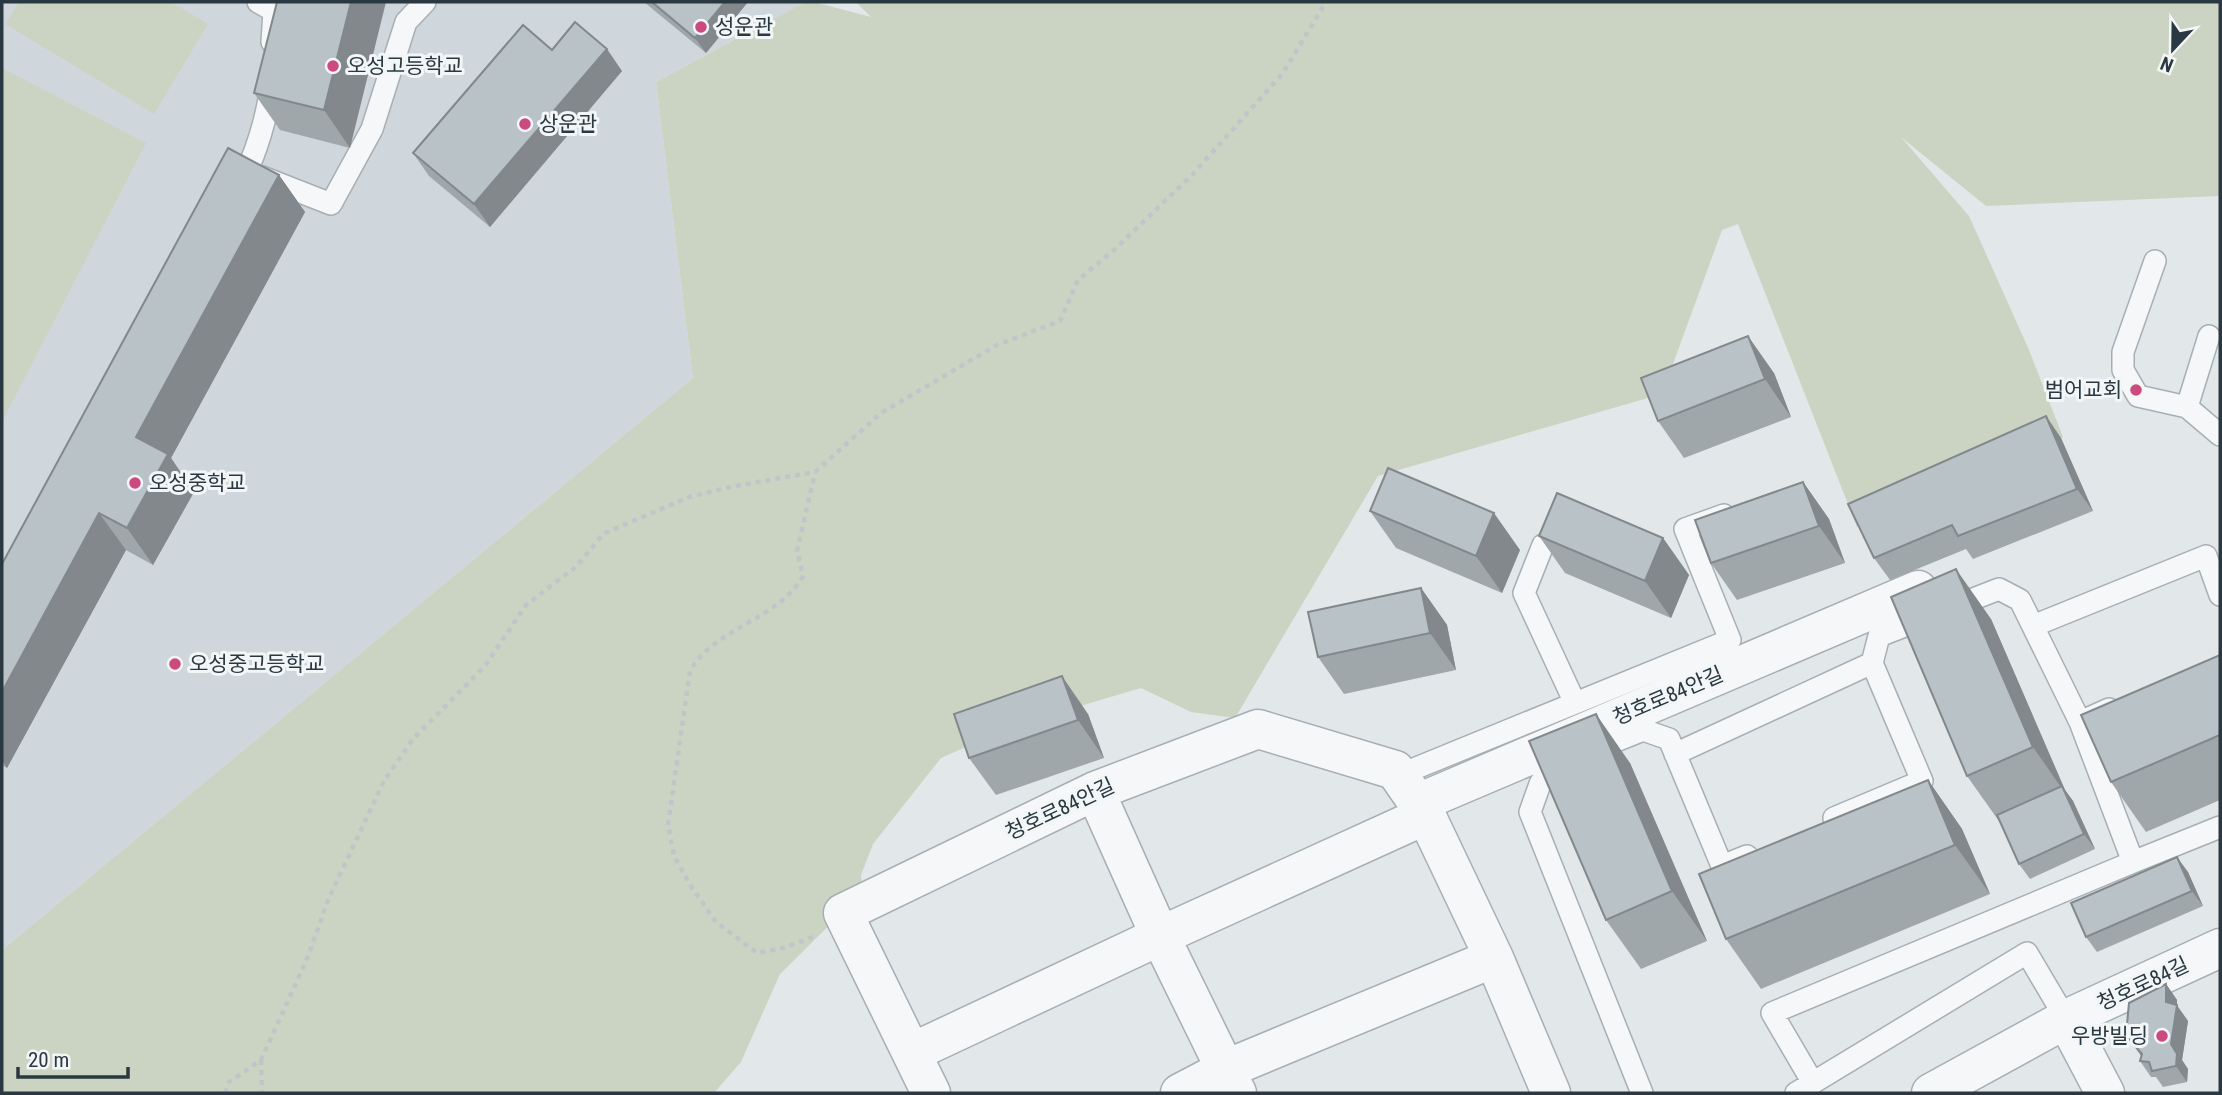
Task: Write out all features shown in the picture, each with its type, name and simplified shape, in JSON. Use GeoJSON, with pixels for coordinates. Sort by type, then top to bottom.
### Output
{"type":"FeatureCollection","features":[{"type":"Feature","properties":{"kind":"street","name":"청호로84안길"},"geometry":{"type":"LineString","coordinates":[[913,1052],[1160,936],[1414,798],[1918,590]]}},
{"type":"Feature","properties":{"kind":"street","name":"청호로84안길"},"geometry":{"type":"LineString","coordinates":[[847,922],[842,913],[1095,791],[1258,729],[1395,770],[1414,798]]}},
{"type":"Feature","properties":{"kind":"street"},"geometry":{"type":"LineString","coordinates":[[1095,791],[1160,936],[1232,1081]]}},
{"type":"Feature","properties":{"kind":"street"},"geometry":{"type":"LineString","coordinates":[[1414,798],[1494,958],[1549,1093]]}},
{"type":"Feature","properties":{"kind":"street"},"geometry":{"type":"LineString","coordinates":[[847,922],[931,1093]]}},
{"type":"Feature","properties":{"kind":"street","name":"청호로84길"},"geometry":{"type":"LineString","coordinates":[[2066,1019],[2220,948]]}},
{"type":"Feature","properties":{"kind":"street"},"geometry":{"type":"LineString","coordinates":[[1180,1093],[1232,1081],[1494,958]]}},
{"type":"Feature","properties":{"kind":"street"},"geometry":{"type":"LineString","coordinates":[[1931,1093],[2066,1019],[2105,1093]]}},
{"type":"Feature","properties":{"kind":"lane"},"geometry":{"type":"LineString","coordinates":[[247,171],[331,204],[372,129],[406,22],[425,2]]}},
{"type":"Feature","properties":{"kind":"lane"},"geometry":{"type":"LineString","coordinates":[[227,208],[247,171],[270,97],[269,5]]}},
{"type":"Feature","properties":{"kind":"lane"},"geometry":{"type":"LineString","coordinates":[[2155,261],[2123,352],[2123,370],[2138,396],[2187,407],[2220,435]]}},
{"type":"Feature","properties":{"kind":"lane"},"geometry":{"type":"LineString","coordinates":[[2187,407],[2209,336]]}},
{"type":"Feature","properties":{"kind":"lane"},"geometry":{"type":"LineString","coordinates":[[1414,798],[1575,703],[1730,640],[1685,529],[1744,508]]}},
{"type":"Feature","properties":{"kind":"lane"},"geometry":{"type":"LineString","coordinates":[[1543,545],[1524,593],[1575,703]]}},
{"type":"Feature","properties":{"kind":"lane"},"geometry":{"type":"LineString","coordinates":[[2033,626],[2206,556],[2220,595]]}},
{"type":"Feature","properties":{"kind":"lane"},"geometry":{"type":"LineString","coordinates":[[1810,829],[1922,781],[1872,663],[1879,636],[1999,589],[2020,600],[2033,626],[2080,722],[2133,862]]}},
{"type":"Feature","properties":{"kind":"lane"},"geometry":{"type":"LineString","coordinates":[[1675,754],[1872,663]]}},
{"type":"Feature","properties":{"kind":"lane"},"geometry":{"type":"LineString","coordinates":[[2080,722],[2131,699]]}},
{"type":"Feature","properties":{"kind":"lane"},"geometry":{"type":"LineString","coordinates":[[1642,1093],[1530,811],[1540,784],[1549,768],[1643,730],[1669,739],[1721,866],[1772,845]]}},
{"type":"Feature","properties":{"kind":"lane"},"geometry":{"type":"LineString","coordinates":[[2066,1019],[2027,953],[1805,1088],[1772,1013],[2220,827]]}},
{"type":"Feature","properties":{"kind":"path"},"geometry":{"type":"LineString","coordinates":[[262,1093],[261,1060],[307,959],[328,900],[384,781],[413,738],[485,666],[526,605],[577,566],[603,534],[688,497],[815,472],[881,413],[997,345],[1060,321],[1078,280],[1114,250],[1193,174],[1283,73],[1326,2]]}},
{"type":"Feature","properties":{"kind":"path"},"geometry":{"type":"LineString","coordinates":[[815,472],[797,551],[803,576],[796,589],[773,609],[707,649],[690,671],[668,825],[674,856],[716,922],[757,953],[783,948],[847,922]]}},
{"type":"Feature","properties":{"kind":"path"},"geometry":{"type":"LineString","coordinates":[[225,1093],[229,1082],[261,1060]]}},
{"type":"Feature","properties":{"kind":"shaded area","name":"오성중고등학교"},"geometry":{"type":"Polygon","coordinates":[[[2,2],[805,2],[656,82],[693,378],[2,950],[2,2]]]}},
{"type":"Feature","properties":{"kind":"green space"},"geometry":{"type":"Polygon","coordinates":[[[19,2],[171,2],[208,24],[154,114],[5,24],[19,2]]]}},
{"type":"Feature","properties":{"kind":"green space"},"geometry":{"type":"Polygon","coordinates":[[[805,2],[871,17],[856,2],[2220,2],[2220,196],[1986,206],[1901,137],[1969,216],[2029,350],[2063,437],[1857,527],[1738,224],[1722,230],[1662,394],[1378,476],[1235,718],[1191,712],[1141,688],[1013,726],[941,758],[873,844],[861,875],[862,893],[780,974],[741,1062],[714,1093],[2,1093],[2,950],[693,378],[656,82],[805,2]]]}},
{"type":"Feature","properties":{"kind":"green space"},"geometry":{"type":"Polygon","coordinates":[[[2,68],[146,143],[2,422],[2,68]]]}},
{"type":"Feature","properties":{"kind":"building"},"geometry":{"type":"Polygon","coordinates":[[[277,2],[351,2],[324,110],[254,93],[277,2]]]}},
{"type":"Feature","properties":{"kind":"building"},"geometry":{"type":"Polygon","coordinates":[[[652,2],[725,2],[695,38],[652,2]]]}},
{"type":"Feature","properties":{"kind":"building","name":"상운관"},"geometry":{"type":"Polygon","coordinates":[[[575,22],[607,49],[474,204],[413,153],[523,25],[552,50],[575,22]]]}},
{"type":"Feature","properties":{"kind":"building"},"geometry":{"type":"Polygon","coordinates":[[[228,148],[279,175],[136,437],[168,454],[127,528],[99,513],[2,692],[2,564],[228,148]]]}},
{"type":"Feature","properties":{"kind":"building"},"geometry":{"type":"Polygon","coordinates":[[[1748,336],[1765,379],[1658,421],[1641,378],[1748,336]]]}},
{"type":"Feature","properties":{"kind":"building"},"geometry":{"type":"Polygon","coordinates":[[[2046,416],[2077,489],[1958,536],[1952,525],[1874,558],[1848,504],[2046,416]]]}},
{"type":"Feature","properties":{"kind":"building"},"geometry":{"type":"Polygon","coordinates":[[[1388,468],[1494,513],[1476,556],[1370,511],[1388,468]]]}},
{"type":"Feature","properties":{"kind":"building"},"geometry":{"type":"Polygon","coordinates":[[[1803,482],[1819,526],[1711,563],[1695,520],[1803,482]]]}},
{"type":"Feature","properties":{"kind":"building"},"geometry":{"type":"Polygon","coordinates":[[[1557,493],[1663,538],[1645,581],[1539,536],[1557,493]]]}},
{"type":"Feature","properties":{"kind":"building"},"geometry":{"type":"Polygon","coordinates":[[[1956,569],[2033,747],[1967,776],[1891,597],[1956,569]]]}},
{"type":"Feature","properties":{"kind":"building"},"geometry":{"type":"Polygon","coordinates":[[[1421,588],[1430,633],[1318,657],[1308,612],[1421,588]]]}},
{"type":"Feature","properties":{"kind":"building"},"geometry":{"type":"Polygon","coordinates":[[[2220,655],[2220,735],[2111,782],[2081,715],[2220,655]]]}},
{"type":"Feature","properties":{"kind":"building"},"geometry":{"type":"Polygon","coordinates":[[[1062,676],[1078,720],[969,758],[954,714],[1062,676]]]}},
{"type":"Feature","properties":{"kind":"building"},"geometry":{"type":"Polygon","coordinates":[[[1596,714],[1672,891],[1606,920],[1529,741],[1596,714]]]}},
{"type":"Feature","properties":{"kind":"building"},"geometry":{"type":"Polygon","coordinates":[[[1928,780],[1955,845],[1726,939],[1699,874],[1928,780]]]}},
{"type":"Feature","properties":{"kind":"building"},"geometry":{"type":"Polygon","coordinates":[[[2062,786],[2084,834],[2019,864],[1997,815],[2062,786]]]}},
{"type":"Feature","properties":{"kind":"building"},"geometry":{"type":"Polygon","coordinates":[[[2177,857],[2192,891],[2086,937],[2071,903],[2177,857]]]}},
{"type":"Feature","properties":{"kind":"building","name":"우방빌딩"},"geometry":{"type":"Polygon","coordinates":[[[2166,984],[2166,1002],[2177,1005],[2171,1044],[2177,1054],[2176,1066],[2152,1071],[2149,1062],[2140,1061],[2142,1054],[2126,1035],[2129,1003],[2166,984]]]}},
{"type":"Feature","properties":{"kind":"place","name":"성운관"},"geometry":{"type":"Point","coordinates":[701,27]}},
{"type":"Feature","properties":{"kind":"place","name":"오성고등학교"},"geometry":{"type":"Point","coordinates":[333,66]}},
{"type":"Feature","properties":{"kind":"place","name":"상운관"},"geometry":{"type":"Point","coordinates":[525,124]}},
{"type":"Feature","properties":{"kind":"place","name":"범어교회"},"geometry":{"type":"Point","coordinates":[2136,390]}},
{"type":"Feature","properties":{"kind":"place","name":"오성중학교"},"geometry":{"type":"Point","coordinates":[135,483]}},
{"type":"Feature","properties":{"kind":"place","name":"오성중고등학교"},"geometry":{"type":"Point","coordinates":[175,664]}},
{"type":"Feature","properties":{"kind":"place","name":"우방빌딩"},"geometry":{"type":"Point","coordinates":[2162,1036]}}]}
